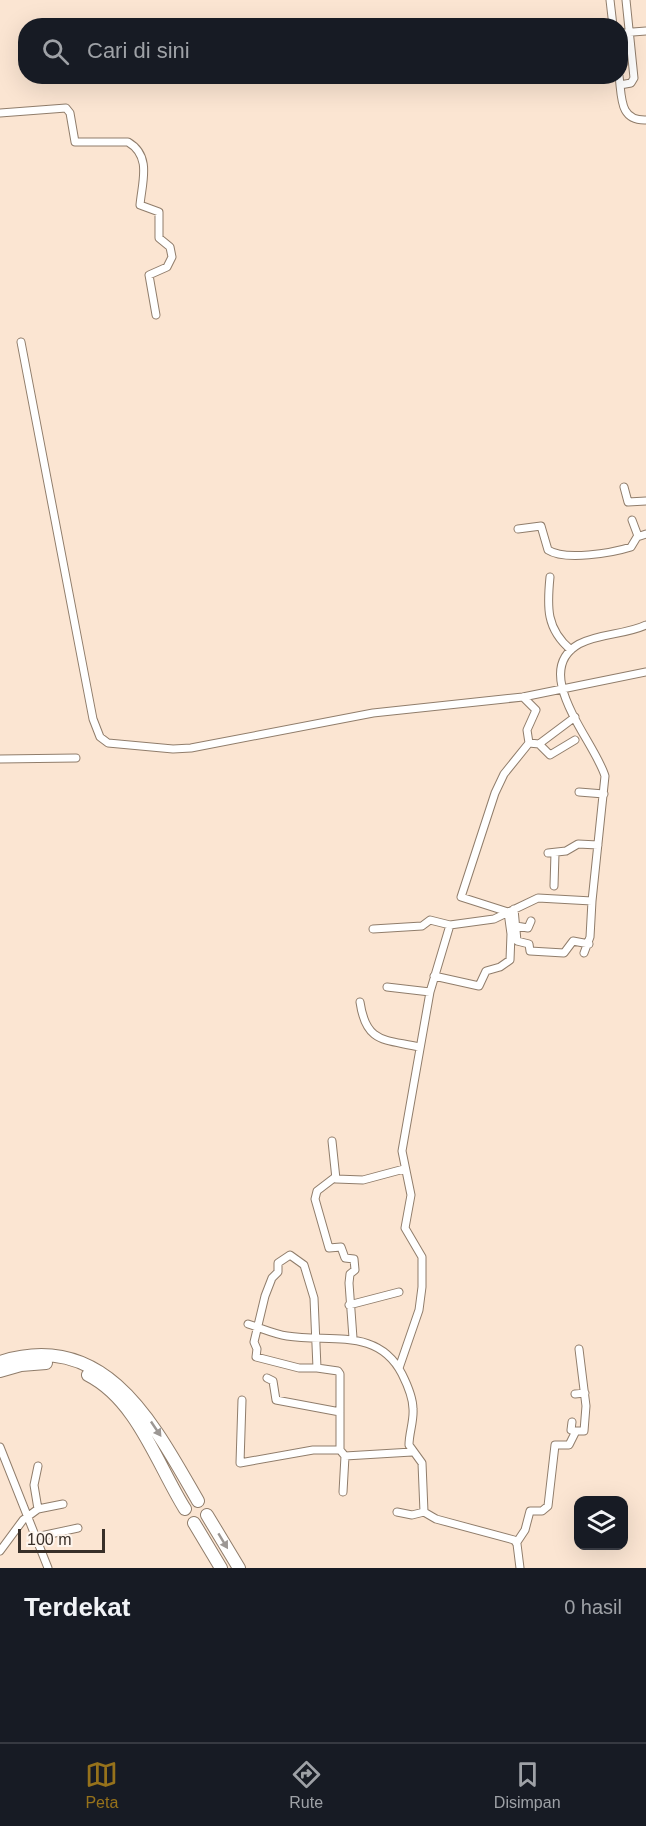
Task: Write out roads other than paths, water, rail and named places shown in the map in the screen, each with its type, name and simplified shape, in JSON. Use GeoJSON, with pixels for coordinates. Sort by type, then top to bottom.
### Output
{"type":"FeatureCollection","features":[{"type":"Feature","properties":{"kind":"highway"},"geometry":{"type":"LineString","coordinates":[[0,1369],[27,1355],[47,1355],[69,1359],[106,1375],[154,1425],[198,1501]]}},
{"type":"Feature","properties":{"kind":"highway"},"geometry":{"type":"LineString","coordinates":[[0,1369],[51,1363],[67,1366],[100,1381],[134,1416],[162,1472],[185,1509]]}},
{"type":"Feature","properties":{"kind":"highway"},"geometry":{"type":"LineString","coordinates":[[207,1515],[239,1568]]}},
{"type":"Feature","properties":{"kind":"highway"},"geometry":{"type":"LineString","coordinates":[[194,1523],[221,1568]]}},
{"type":"Feature","properties":{"kind":"street"},"geometry":{"type":"LineString","coordinates":[[610,0],[612,18]]}},
{"type":"Feature","properties":{"kind":"street"},"geometry":{"type":"LineString","coordinates":[[626,0],[628,18]]}},
{"type":"Feature","properties":{"kind":"street"},"geometry":{"type":"LineString","coordinates":[[628,21],[633,81],[628,83]]}},
{"type":"Feature","properties":{"kind":"street"},"geometry":{"type":"LineString","coordinates":[[629,32],[646,31]]}},
{"type":"Feature","properties":{"kind":"street"},"geometry":{"type":"LineString","coordinates":[[623,84],[620,85],[626,114],[632,119],[646,120]]}},
{"type":"Feature","properties":{"kind":"street"},"geometry":{"type":"LineString","coordinates":[[0,113],[66,108],[69,111],[75,142],[128,142],[140,153],[144,164],[140,205],[159,213],[158,236],[170,247],[172,257],[167,267],[149,275],[156,315]]}},
{"type":"Feature","properties":{"kind":"street"},"geometry":{"type":"LineString","coordinates":[[21,342],[93,719],[100,737],[108,743],[173,749],[191,748],[373,713],[523,697],[646,672]]}},
{"type":"Feature","properties":{"kind":"street"},"geometry":{"type":"LineString","coordinates":[[624,487],[628,502],[646,501]]}},
{"type":"Feature","properties":{"kind":"street"},"geometry":{"type":"LineString","coordinates":[[518,529],[541,526],[548,550],[571,554],[594,554],[629,548],[642,535],[632,520]]}},
{"type":"Feature","properties":{"kind":"street"},"geometry":{"type":"LineString","coordinates":[[550,577],[548,614],[558,638],[570,650]]}},
{"type":"Feature","properties":{"kind":"street"},"geometry":{"type":"LineString","coordinates":[[584,953],[589,944],[606,779],[602,765],[562,689],[562,669],[570,650],[593,638],[646,625]]}},
{"type":"Feature","properties":{"kind":"street"},"geometry":{"type":"LineString","coordinates":[[523,697],[536,709],[527,730],[530,743]]}},
{"type":"Feature","properties":{"kind":"street"},"geometry":{"type":"LineString","coordinates":[[539,744],[575,717]]}},
{"type":"Feature","properties":{"kind":"street"},"geometry":{"type":"LineString","coordinates":[[530,743],[539,744],[549,754],[575,740]]}},
{"type":"Feature","properties":{"kind":"street"},"geometry":{"type":"LineString","coordinates":[[511,910],[462,897],[495,794],[504,774],[530,743]]}},
{"type":"Feature","properties":{"kind":"street"},"geometry":{"type":"LineString","coordinates":[[553,753],[556,762]]}},
{"type":"Feature","properties":{"kind":"street"},"geometry":{"type":"LineString","coordinates":[[0,759],[76,758]]}},
{"type":"Feature","properties":{"kind":"street"},"geometry":{"type":"LineString","coordinates":[[579,792],[604,794]]}},
{"type":"Feature","properties":{"kind":"street"},"geometry":{"type":"LineString","coordinates":[[554,886],[551,853],[578,844],[598,845]]}},
{"type":"Feature","properties":{"kind":"street"},"geometry":{"type":"LineString","coordinates":[[373,929],[422,926],[430,920],[450,925],[489,920],[538,898],[592,901]]}},
{"type":"Feature","properties":{"kind":"street"},"geometry":{"type":"LineString","coordinates":[[511,910],[516,926],[517,941],[529,944],[532,952],[564,953],[573,941],[589,944]]}},
{"type":"Feature","properties":{"kind":"street"},"geometry":{"type":"LineString","coordinates":[[434,976],[479,986],[486,971],[506,964],[511,956],[511,910]]}},
{"type":"Feature","properties":{"kind":"street"},"geometry":{"type":"LineString","coordinates":[[516,926],[528,928],[531,921]]}},
{"type":"Feature","properties":{"kind":"street"},"geometry":{"type":"LineString","coordinates":[[399,1368],[419,1310],[422,1287],[422,1257],[405,1228],[411,1195],[402,1151],[430,993],[450,925]]}},
{"type":"Feature","properties":{"kind":"street"},"geometry":{"type":"LineString","coordinates":[[387,987],[430,993]]}},
{"type":"Feature","properties":{"kind":"street"},"geometry":{"type":"LineString","coordinates":[[360,1002],[364,1024],[379,1040],[419,1047]]}},
{"type":"Feature","properties":{"kind":"street"},"geometry":{"type":"LineString","coordinates":[[332,1142],[334,1178]]}},
{"type":"Feature","properties":{"kind":"street"},"geometry":{"type":"LineString","coordinates":[[353,1338],[349,1305],[350,1274],[355,1270],[354,1259],[345,1258],[340,1247],[328,1248],[315,1199],[316,1191],[334,1178],[363,1179],[404,1169]]}},
{"type":"Feature","properties":{"kind":"street"},"geometry":{"type":"LineString","coordinates":[[317,1368],[316,1310],[310,1282],[304,1265],[292,1256],[278,1263],[278,1272],[268,1287],[257,1326],[254,1345],[257,1349],[256,1357],[299,1368],[338,1371],[340,1374],[343,1492]]}},
{"type":"Feature","properties":{"kind":"street"},"geometry":{"type":"LineString","coordinates":[[349,1305],[399,1292]]}},
{"type":"Feature","properties":{"kind":"street"},"geometry":{"type":"LineString","coordinates":[[248,1324],[284,1336],[317,1339],[353,1338],[375,1345],[399,1368],[407,1384],[413,1408],[409,1440],[412,1452],[422,1463],[424,1512]]}},
{"type":"Feature","properties":{"kind":"street"},"geometry":{"type":"LineString","coordinates":[[572,1422],[571,1430],[584,1431],[585,1393],[579,1349]]}},
{"type":"Feature","properties":{"kind":"street"},"geometry":{"type":"LineString","coordinates":[[267,1378],[273,1381],[276,1400],[340,1412]]}},
{"type":"Feature","properties":{"kind":"street"},"geometry":{"type":"LineString","coordinates":[[575,1394],[585,1393]]}},
{"type":"Feature","properties":{"kind":"street"},"geometry":{"type":"LineString","coordinates":[[242,1400],[240,1463],[313,1450],[342,1453],[412,1452]]}},
{"type":"Feature","properties":{"kind":"street"},"geometry":{"type":"LineString","coordinates":[[520,1568],[517,1542],[525,1530],[530,1511],[543,1511],[548,1506],[554,1447],[571,1443],[576,1431]]}},
{"type":"Feature","properties":{"kind":"street"},"geometry":{"type":"LineString","coordinates":[[0,1447],[48,1568]]}},
{"type":"Feature","properties":{"kind":"street"},"geometry":{"type":"LineString","coordinates":[[38,1466],[34,1485],[38,1509]]}},
{"type":"Feature","properties":{"kind":"street"},"geometry":{"type":"LineString","coordinates":[[0,1551],[23,1520],[38,1509],[63,1504]]}},
{"type":"Feature","properties":{"kind":"street"},"geometry":{"type":"LineString","coordinates":[[397,1512],[412,1515],[424,1512],[436,1519],[517,1542]]}},
{"type":"Feature","properties":{"kind":"street"},"geometry":{"type":"LineString","coordinates":[[36,1537],[78,1528]]}}]}
